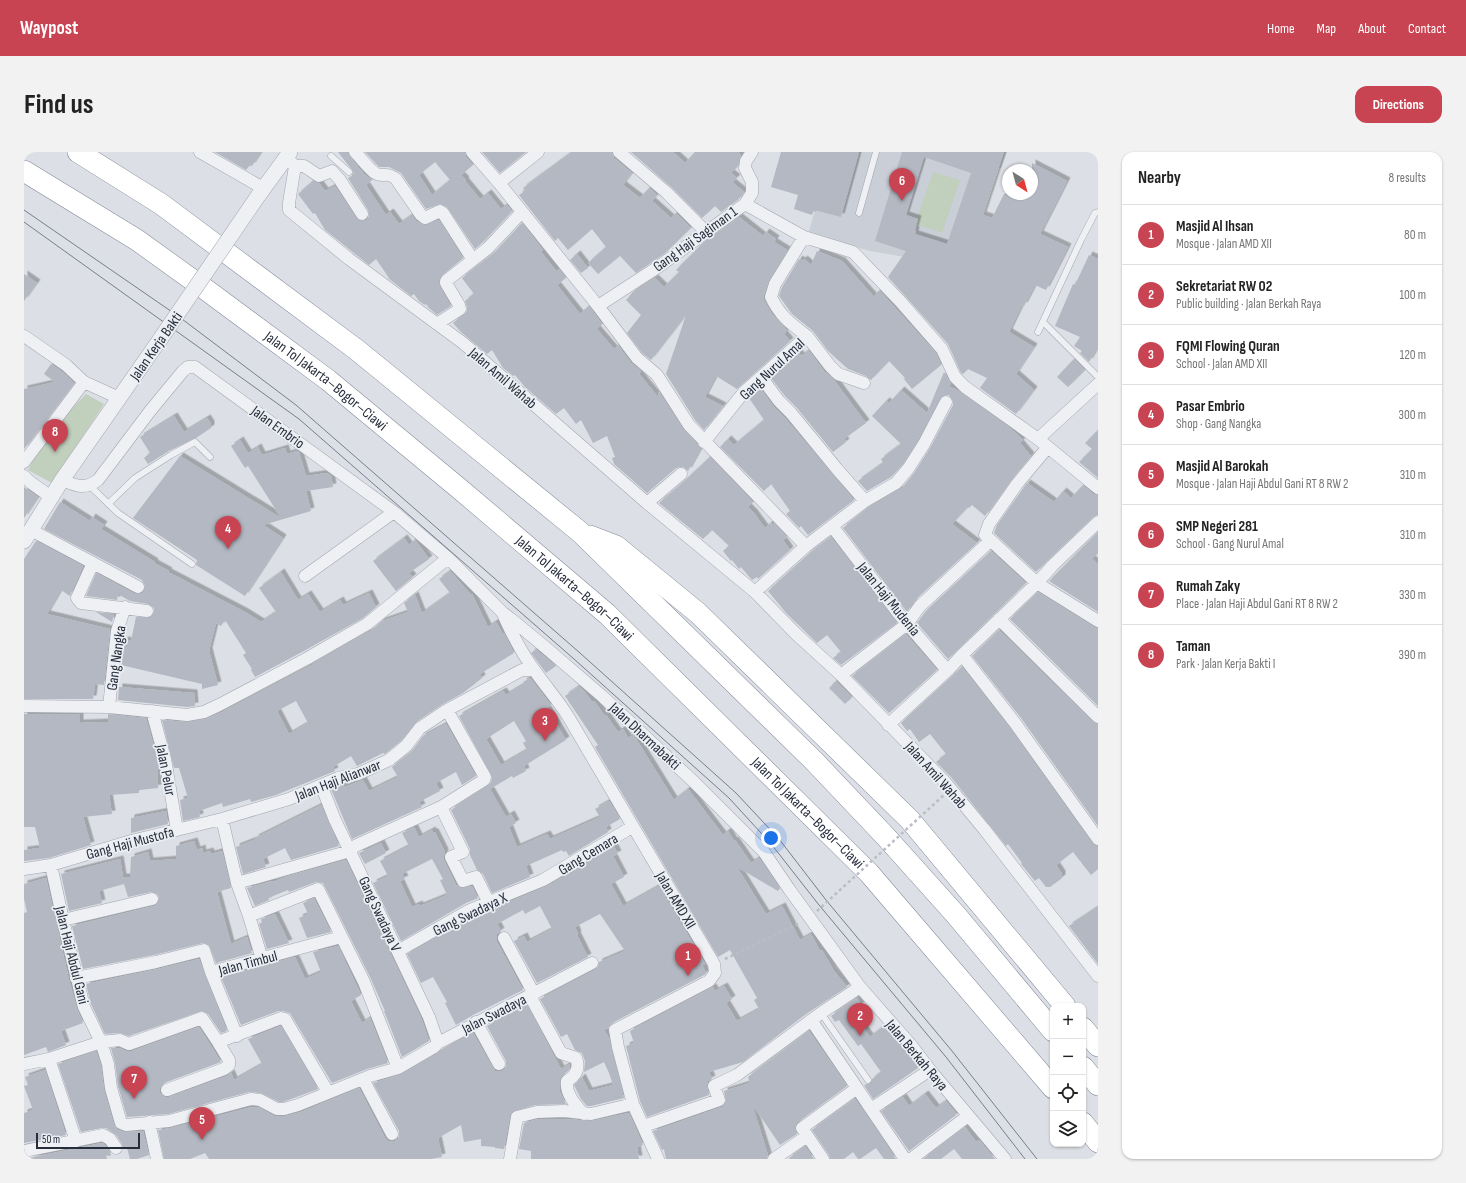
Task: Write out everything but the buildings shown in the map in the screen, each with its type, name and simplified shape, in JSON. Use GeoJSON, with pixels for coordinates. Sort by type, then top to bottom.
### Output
{"type":"FeatureCollection","features":[{"type":"Feature","properties":{"kind":"highway"},"geometry":{"type":"LineString","coordinates":[[78,152],[161,204],[357,350],[580,532],[814,761],[887,838],[956,915],[1050,1027]]}},
{"type":"Feature","properties":{"kind":"highway","name":"Jalan Tol Jakarta–Bogor–Ciawi"},"geometry":{"type":"LineString","coordinates":[[24,171],[137,240],[328,380],[607,614],[869,873],[1050,1084]]}},
{"type":"Feature","properties":{"kind":"highway"},"geometry":{"type":"LineString","coordinates":[[580,532],[616,546],[698,613],[910,820],[1062,1003]]}},
{"type":"Feature","properties":{"kind":"highway"},"geometry":{"type":"LineString","coordinates":[[1086,1032],[1098,1046]]}},
{"type":"Feature","properties":{"kind":"highway"},"geometry":{"type":"LineString","coordinates":[[1086,1071],[1098,1085]]}},
{"type":"Feature","properties":{"kind":"highway"},"geometry":{"type":"LineString","coordinates":[[1086,1127],[1098,1142]]}},
{"type":"Feature","properties":{"kind":"street"},"geometry":{"type":"LineString","coordinates":[[200,152],[261,192]]}},
{"type":"Feature","properties":{"kind":"street"},"geometry":{"type":"LineString","coordinates":[[355,152],[375,173],[380,175],[392,175],[421,215],[425,218],[440,212],[443,213],[473,260]]}},
{"type":"Feature","properties":{"kind":"street"},"geometry":{"type":"LineString","coordinates":[[472,152],[499,183],[598,306],[637,358],[657,375],[689,425],[806,546]]}},
{"type":"Feature","properties":{"kind":"street"},"geometry":{"type":"LineString","coordinates":[[499,183],[538,152]]}},
{"type":"Feature","properties":{"kind":"street"},"geometry":{"type":"LineString","coordinates":[[619,152],[666,192],[706,232]]}},
{"type":"Feature","properties":{"kind":"street","name":"Gang Haji Sagiman 1"},"geometry":{"type":"LineString","coordinates":[[598,306],[658,267],[745,204],[752,193],[752,182],[746,168],[746,161],[752,152]]}},
{"type":"Feature","properties":{"kind":"street"},"geometry":{"type":"LineString","coordinates":[[291,158],[318,176],[332,171],[340,180],[362,214]]}},
{"type":"Feature","properties":{"kind":"street","name":"Jalan Kerja Bakti"},"geometry":{"type":"LineString","coordinates":[[27,535],[62,480],[261,192],[291,158]]}},
{"type":"Feature","properties":{"kind":"street","name":"Jalan Amil Wahab"},"geometry":{"type":"LineString","coordinates":[[291,158],[289,210],[349,259],[463,343],[647,502],[756,592],[796,634],[841,675],[945,782],[1097,972]]}},
{"type":"Feature","properties":{"kind":"street"},"geometry":{"type":"LineString","coordinates":[[745,204],[804,237],[853,252],[900,301],[942,349],[955,377],[964,387],[1038,439],[1098,488]]}},
{"type":"Feature","properties":{"kind":"street"},"geometry":{"type":"LineString","coordinates":[[437,324],[460,309],[446,283],[446,280],[488,248],[522,212]]}},
{"type":"Feature","properties":{"kind":"street","name":"Gang Nurul Amal"},"geometry":{"type":"LineString","coordinates":[[704,442],[744,392],[807,336],[786,320],[776,308],[771,297],[776,284],[804,237]]}},
{"type":"Feature","properties":{"kind":"street"},"geometry":{"type":"LineString","coordinates":[[24,336],[66,365],[84,382],[119,398]]}},
{"type":"Feature","properties":{"kind":"street"},"geometry":{"type":"LineString","coordinates":[[807,336],[838,374],[864,384]]}},
{"type":"Feature","properties":{"kind":"street","name":"Jalan Embrio"},"geometry":{"type":"LineString","coordinates":[[90,486],[103,474],[182,371],[195,367],[394,512],[448,558],[503,613]]}},
{"type":"Feature","properties":{"kind":"street"},"geometry":{"type":"LineString","coordinates":[[761,377],[779,401],[791,413],[865,501]]}},
{"type":"Feature","properties":{"kind":"street"},"geometry":{"type":"LineString","coordinates":[[24,462],[84,382]]}},
{"type":"Feature","properties":{"kind":"street"},"geometry":{"type":"LineString","coordinates":[[1038,439],[1098,384]]}},
{"type":"Feature","properties":{"kind":"street"},"geometry":{"type":"LineString","coordinates":[[756,592],[806,546],[865,501],[896,483],[908,470],[924,444],[946,402]]}},
{"type":"Feature","properties":{"kind":"street"},"geometry":{"type":"LineString","coordinates":[[1048,447],[1017,484],[989,524],[984,535],[1037,583],[1098,621]]}},
{"type":"Feature","properties":{"kind":"street"},"geometry":{"type":"LineString","coordinates":[[647,502],[681,474]]}},
{"type":"Feature","properties":{"kind":"street"},"geometry":{"type":"LineString","coordinates":[[24,476],[30,482],[52,496]]}},
{"type":"Feature","properties":{"kind":"street"},"geometry":{"type":"LineString","coordinates":[[62,480],[76,486],[90,486]]}},
{"type":"Feature","properties":{"kind":"street"},"geometry":{"type":"LineString","coordinates":[[305,576],[394,512]]}},
{"type":"Feature","properties":{"kind":"street"},"geometry":{"type":"LineString","coordinates":[[888,725],[948,670],[962,654],[1000,619],[1098,522]]}},
{"type":"Feature","properties":{"kind":"street","name":"Jalan Haji Mudenia"},"geometry":{"type":"LineString","coordinates":[[832,526],[908,624],[948,670]]}},
{"type":"Feature","properties":{"kind":"street"},"geometry":{"type":"LineString","coordinates":[[27,535],[93,563],[138,587]]}},
{"type":"Feature","properties":{"kind":"street"},"geometry":{"type":"LineString","coordinates":[[841,675],[908,624],[920,606],[990,541]]}},
{"type":"Feature","properties":{"kind":"street","name":"Gang Nangka"},"geometry":{"type":"LineString","coordinates":[[93,563],[77,598],[78,600],[81,602],[125,607],[116,631],[109,707],[186,715],[204,712],[219,705],[306,659],[367,624],[448,558]]}},
{"type":"Feature","properties":{"kind":"street"},"geometry":{"type":"LineString","coordinates":[[125,607],[146,611]]}},
{"type":"Feature","properties":{"kind":"street","name":"Jalan AMD XII"},"geometry":{"type":"LineString","coordinates":[[503,613],[518,645],[534,670],[555,695],[714,964]]}},
{"type":"Feature","properties":{"kind":"street","name":"Jalan Dharmabakti"},"geometry":{"type":"LineString","coordinates":[[503,613],[546,647],[694,782],[764,852],[777,870]]}},
{"type":"Feature","properties":{"kind":"street"},"geometry":{"type":"LineString","coordinates":[[1000,619],[1098,717]]}},
{"type":"Feature","properties":{"kind":"street"},"geometry":{"type":"LineString","coordinates":[[962,654],[1015,723],[1098,839]]}},
{"type":"Feature","properties":{"kind":"street","name":"Jalan Haji Alianwar"},"geometry":{"type":"LineString","coordinates":[[235,815],[289,799],[338,778],[358,774],[389,760],[406,746],[420,728],[447,710],[522,670],[534,670]]}},
{"type":"Feature","properties":{"kind":"street"},"geometry":{"type":"LineString","coordinates":[[24,706],[109,707]]}},
{"type":"Feature","properties":{"kind":"street"},"geometry":{"type":"LineString","coordinates":[[237,883],[350,851],[355,846],[441,807],[485,778],[447,710]]}},
{"type":"Feature","properties":{"kind":"street","name":"Jalan Pelur"},"geometry":{"type":"LineString","coordinates":[[152,711],[165,759],[177,830]]}},
{"type":"Feature","properties":{"kind":"street","name":"Gang Swadaya V"},"geometry":{"type":"LineString","coordinates":[[320,785],[429,1017],[438,1043]]}},
{"type":"Feature","properties":{"kind":"street"},"geometry":{"type":"LineString","coordinates":[[441,807],[463,852],[451,858],[462,881],[476,877],[489,903]]}},
{"type":"Feature","properties":{"kind":"street","name":"Gang Haji Mustofa"},"geometry":{"type":"LineString","coordinates":[[24,869],[51,865],[130,841],[235,815]]}},
{"type":"Feature","properties":{"kind":"street"},"geometry":{"type":"LineString","coordinates":[[222,819],[237,883],[262,959]]}},
{"type":"Feature","properties":{"kind":"street","name":"Gang Cemara"},"geometry":{"type":"LineString","coordinates":[[543,880],[632,827]]}},
{"type":"Feature","properties":{"kind":"street","name":"Jalan Haji Abdul Gani"},"geometry":{"type":"LineString","coordinates":[[51,865],[76,978],[84,1007],[101,1042],[108,1064],[111,1088],[116,1107],[122,1123],[126,1125]]}},
{"type":"Feature","properties":{"kind":"street","name":"Jalan Berkah Raya"},"geometry":{"type":"LineString","coordinates":[[777,870],[789,889],[814,915],[860,987],[1005,1159]]}},
{"type":"Feature","properties":{"kind":"street","name":"Gang Swadaya X"},"geometry":{"type":"LineString","coordinates":[[398,951],[470,910],[543,880]]}},
{"type":"Feature","properties":{"kind":"street"},"geometry":{"type":"LineString","coordinates":[[249,916],[318,889],[364,982],[398,1068]]}},
{"type":"Feature","properties":{"kind":"street"},"geometry":{"type":"LineString","coordinates":[[63,920],[152,899]]}},
{"type":"Feature","properties":{"kind":"street","name":"Jalan Timbul"},"geometry":{"type":"LineString","coordinates":[[76,978],[156,962],[201,950],[205,951],[211,972],[341,937]]}},
{"type":"Feature","properties":{"kind":"street"},"geometry":{"type":"LineString","coordinates":[[504,938],[561,1053],[576,1058],[578,1064],[577,1072],[567,1081],[566,1086],[573,1101],[584,1114]]}},
{"type":"Feature","properties":{"kind":"street","name":"Jalan Swadaya"},"geometry":{"type":"LineString","coordinates":[[126,1125],[169,1121],[251,1099],[260,1100],[277,1108],[284,1109],[298,1105],[363,1079],[398,1068],[434,1047],[438,1043],[476,1022],[532,995],[592,963]]}},
{"type":"Feature","properties":{"kind":"street"},"geometry":{"type":"LineString","coordinates":[[658,1159],[633,1104],[615,1030],[709,981],[715,973],[714,964]]}},
{"type":"Feature","properties":{"kind":"street"},"geometry":{"type":"LineString","coordinates":[[211,972],[237,1036]]}},
{"type":"Feature","properties":{"kind":"street"},"geometry":{"type":"LineString","coordinates":[[644,1126],[719,1100],[714,1086],[737,1075],[811,1020],[860,987]]}},
{"type":"Feature","properties":{"kind":"street"},"geometry":{"type":"LineString","coordinates":[[24,1064],[49,1059],[101,1042],[120,1040],[129,1044],[202,1018],[229,1060],[228,1065],[224,1069],[167,1090]]}},
{"type":"Feature","properties":{"kind":"street"},"geometry":{"type":"LineString","coordinates":[[218,1042],[237,1036],[272,1021],[285,1019],[328,1092]]}},
{"type":"Feature","properties":{"kind":"street"},"geometry":{"type":"LineString","coordinates":[[811,1020],[905,1159]]}},
{"type":"Feature","properties":{"kind":"street"},"geometry":{"type":"LineString","coordinates":[[476,1022],[499,1064]]}},
{"type":"Feature","properties":{"kind":"street"},"geometry":{"type":"LineString","coordinates":[[49,1059],[76,1141]]}},
{"type":"Feature","properties":{"kind":"street"},"geometry":{"type":"LineString","coordinates":[[871,1108],[930,1070]]}},
{"type":"Feature","properties":{"kind":"street"},"geometry":{"type":"LineString","coordinates":[[363,1079],[392,1134]]}},
{"type":"Feature","properties":{"kind":"street"},"geometry":{"type":"LineString","coordinates":[[823,1159],[802,1128],[857,1088]]}},
{"type":"Feature","properties":{"kind":"street"},"geometry":{"type":"LineString","coordinates":[[510,1159],[518,1117],[536,1112],[564,1111],[591,1114],[633,1104]]}},
{"type":"Feature","properties":{"kind":"street"},"geometry":{"type":"LineString","coordinates":[[910,1159],[968,1116]]}},
{"type":"Feature","properties":{"kind":"street"},"geometry":{"type":"LineString","coordinates":[[149,1122],[157,1159]]}},
{"type":"Feature","properties":{"kind":"street"},"geometry":{"type":"LineString","coordinates":[[24,1151],[103,1136],[110,1139],[116,1148]]}},
{"type":"Feature","properties":{"kind":"street"},"geometry":{"type":"LineString","coordinates":[[774,1159],[807,1136]]}},
{"type":"Feature","properties":{"kind":"lane"},"geometry":{"type":"LineString","coordinates":[[860,213],[876,152]]}},
{"type":"Feature","properties":{"kind":"lane"},"geometry":{"type":"LineString","coordinates":[[331,156],[349,172]]}},
{"type":"Feature","properties":{"kind":"lane"},"geometry":{"type":"LineString","coordinates":[[1038,332],[1081,240],[1098,212]]}},
{"type":"Feature","properties":{"kind":"lane"},"geometry":{"type":"LineString","coordinates":[[1042,322],[1098,377]]}},
{"type":"Feature","properties":{"kind":"lane"},"geometry":{"type":"LineString","coordinates":[[108,504],[135,478],[171,455],[195,442],[210,457]]}},
{"type":"Feature","properties":{"kind":"lane"},"geometry":{"type":"LineString","coordinates":[[90,486],[118,513],[192,564]]}},
{"type":"Feature","properties":{"kind":"lane"},"geometry":{"type":"LineString","coordinates":[[821,1013],[868,1080]]}},
{"type":"Feature","properties":{"kind":"path"},"geometry":{"type":"LineString","coordinates":[[714,964],[814,915],[944,795]]}},
{"type":"Feature","properties":{"kind":"shaded area"},"geometry":{"type":"Polygon","coordinates":[[[833,152],[1007,152],[1001,168],[997,167],[963,274],[905,257],[870,251],[808,234],[833,152]]]}},
{"type":"Feature","properties":{"kind":"green space"},"geometry":{"type":"Polygon","coordinates":[[[933,172],[960,180],[942,233],[915,224],[933,172]]]}},
{"type":"Feature","properties":{"kind":"green space"},"geometry":{"type":"Polygon","coordinates":[[[86,394],[104,404],[52,483],[28,470],[46,435],[86,394]]]}},
{"type":"Feature","properties":{"kind":"tram line"},"geometry":{"type":"LineString","coordinates":[[24,210],[178,316],[296,405],[580,653],[736,793],[779,839],[826,900],[952,1051],[1037,1159]]}},
{"type":"Feature","properties":{"kind":"tram line"},"geometry":{"type":"LineString","coordinates":[[24,222],[299,419],[574,659],[729,798],[772,845],[819,905],[946,1057],[1025,1159]]}},
{"type":"Feature","properties":{"kind":"place","name":"SMP Negeri 281"},"geometry":{"type":"Point","coordinates":[902,201]}},
{"type":"Feature","properties":{"kind":"place","name":"Taman"},"geometry":{"type":"Point","coordinates":[55,452]}},
{"type":"Feature","properties":{"kind":"place","name":"Pasar Embrio"},"geometry":{"type":"Point","coordinates":[228,549]}},
{"type":"Feature","properties":{"kind":"place","name":"FQMI Flowing Quran"},"geometry":{"type":"Point","coordinates":[545,741]}},
{"type":"Feature","properties":{"kind":"place","name":"Masjid Al Ihsan"},"geometry":{"type":"Point","coordinates":[688,976]}},
{"type":"Feature","properties":{"kind":"place","name":"Sekretariat RW 02"},"geometry":{"type":"Point","coordinates":[860,1036]}},
{"type":"Feature","properties":{"kind":"place","name":"Rumah Zaky"},"geometry":{"type":"Point","coordinates":[134,1099]}},
{"type":"Feature","properties":{"kind":"place","name":"Masjid Al Barokah"},"geometry":{"type":"Point","coordinates":[202,1140]}}]}
